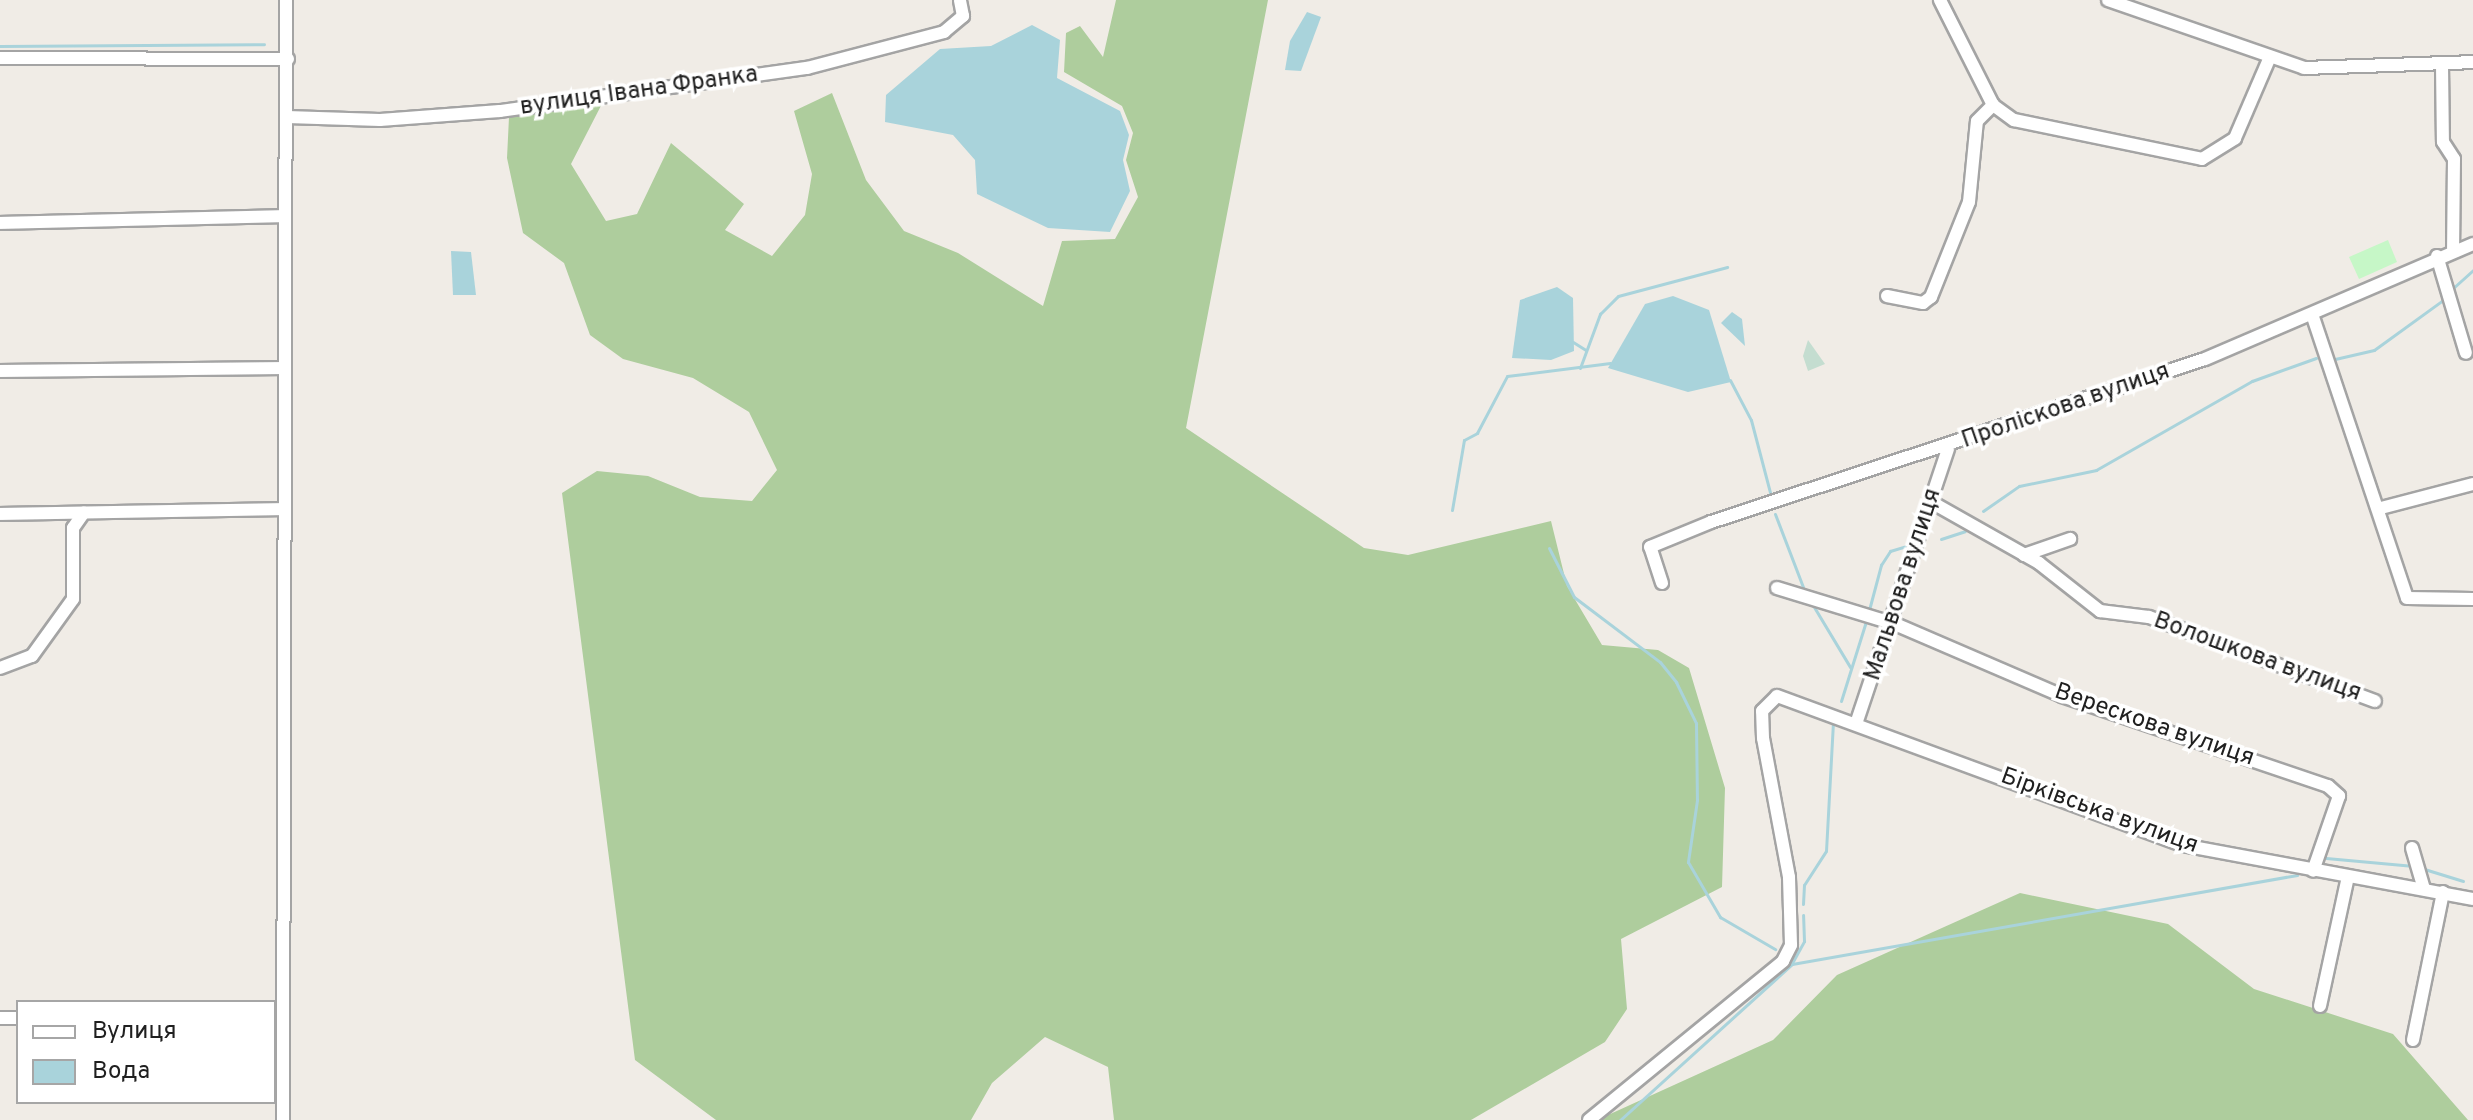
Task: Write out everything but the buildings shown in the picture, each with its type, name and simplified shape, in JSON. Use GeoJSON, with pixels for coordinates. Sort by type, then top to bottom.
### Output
{"type":"FeatureCollection","features":[{"type":"Feature","properties":{"kind":"street"},"geometry":{"type":"LineString","coordinates":[[283,1120],[278,1016],[280,368],[288,59],[286,0]]}},
{"type":"Feature","properties":{"kind":"street","name":"вулиця Івана Франка"},"geometry":{"type":"LineString","coordinates":[[287,117],[380,120],[500,111],[807,68],[944,32],[963,16],[960,0]]}},
{"type":"Feature","properties":{"kind":"street"},"geometry":{"type":"LineString","coordinates":[[1940,0],[1993,105],[2014,120],[2202,159],[2235,138],[2269,59]]}},
{"type":"Feature","properties":{"kind":"street"},"geometry":{"type":"LineString","coordinates":[[2108,0],[2269,59],[2367,71],[2473,62]]}},
{"type":"Feature","properties":{"kind":"street"},"geometry":{"type":"LineString","coordinates":[[0,58],[288,59]]}},
{"type":"Feature","properties":{"kind":"street"},"geometry":{"type":"LineString","coordinates":[[2442,65],[2443,142],[2454,159],[2453,248]]}},
{"type":"Feature","properties":{"kind":"street"},"geometry":{"type":"LineString","coordinates":[[1887,296],[1930,299],[1969,202],[1977,121],[1993,105]]}},
{"type":"Feature","properties":{"kind":"street"},"geometry":{"type":"LineString","coordinates":[[0,223],[282,216]]}},
{"type":"Feature","properties":{"kind":"street","name":"Проліскова вулиця"},"geometry":{"type":"LineString","coordinates":[[1662,583],[1650,547],[1948,449],[2312,314],[2453,248],[2473,244]]}},
{"type":"Feature","properties":{"kind":"street"},"geometry":{"type":"LineString","coordinates":[[2437,256],[2466,353]]}},
{"type":"Feature","properties":{"kind":"street"},"geometry":{"type":"LineString","coordinates":[[2312,314],[2381,508],[2407,598],[2472,604]]}},
{"type":"Feature","properties":{"kind":"street"},"geometry":{"type":"LineString","coordinates":[[0,371],[280,368]]}},
{"type":"Feature","properties":{"kind":"street","name":"Мальвова вулиця"},"geometry":{"type":"LineString","coordinates":[[1857,721],[1895,624],[1948,449]]}},
{"type":"Feature","properties":{"kind":"street"},"geometry":{"type":"LineString","coordinates":[[2381,508],[2473,484]]}},
{"type":"Feature","properties":{"kind":"street","name":"Волошкова вулиця"},"geometry":{"type":"LineString","coordinates":[[1933,503],[2024,555],[2100,611],[2149,617],[2375,701]]}},
{"type":"Feature","properties":{"kind":"street"},"geometry":{"type":"LineString","coordinates":[[0,514],[281,509]]}},
{"type":"Feature","properties":{"kind":"street"},"geometry":{"type":"LineString","coordinates":[[0,668],[28,658],[73,599],[73,528],[84,512]]}},
{"type":"Feature","properties":{"kind":"street"},"geometry":{"type":"LineString","coordinates":[[2024,555],[2070,539]]}},
{"type":"Feature","properties":{"kind":"street"},"geometry":{"type":"LineString","coordinates":[[1777,588],[1895,624]]}},
{"type":"Feature","properties":{"kind":"street","name":"Верескова вулиця"},"geometry":{"type":"LineString","coordinates":[[1895,624],[2062,696],[2328,786],[2339,796],[2313,871]]}},
{"type":"Feature","properties":{"kind":"street"},"geometry":{"type":"LineString","coordinates":[[0,659],[28,658]]}},
{"type":"Feature","properties":{"kind":"street","name":"Бірківська вулиця"},"geometry":{"type":"LineString","coordinates":[[1589,1120],[1783,961],[1791,945],[1789,877],[1763,738],[1764,704],[1783,695],[2182,845],[2473,899]]}},
{"type":"Feature","properties":{"kind":"street"},"geometry":{"type":"LineString","coordinates":[[2412,848],[2424,889]]}},
{"type":"Feature","properties":{"kind":"street"},"geometry":{"type":"LineString","coordinates":[[2320,1006],[2348,877]]}},
{"type":"Feature","properties":{"kind":"street"},"geometry":{"type":"LineString","coordinates":[[2413,1040],[2443,892]]}},
{"type":"Feature","properties":{"kind":"green space"},"geometry":{"type":"Polygon","coordinates":[[[1116,0],[1268,0],[1186,428],[1364,548],[1408,555],[1551,521],[1567,586],[1602,645],[1658,650],[1689,668],[1725,788],[1722,887],[1621,939],[1627,1009],[1605,1042],[1471,1120],[1114,1120],[1108,1067],[1045,1037],[992,1083],[971,1120],[716,1120],[635,1060],[562,493],[597,471],[648,476],[700,497],[752,501],[777,470],[749,412],[693,378],[623,359],[590,335],[564,263],[523,233],[507,158],[509,117],[550,102],[606,96],[571,164],[606,221],[637,214],[671,143],[744,204],[725,230],[772,256],[805,215],[812,174],[794,111],[832,93],[866,180],[904,231],[958,253],[1043,306],[1062,241],[1115,239],[1138,197],[1126,160],[1133,133],[1122,106],[1064,72],[1066,33],[1080,26],[1103,57],[1116,0]]]}},
{"type":"Feature","properties":{"kind":"green space"},"geometry":{"type":"Polygon","coordinates":[[[2388,240],[2397,262],[2359,279],[2349,257],[2388,240]]]}},
{"type":"Feature","properties":{"kind":"green space"},"geometry":{"type":"Polygon","coordinates":[[[1808,340],[1825,364],[1808,371],[1803,356],[1808,340]]]}},
{"type":"Feature","properties":{"kind":"green space"},"geometry":{"type":"Polygon","coordinates":[[[2020,893],[2168,924],[2254,989],[2393,1034],[2468,1120],[1597,1120],[1773,1040],[1837,975],[2020,893]]]}},
{"type":"Feature","properties":{"kind":"water"},"geometry":{"type":"Polygon","coordinates":[[[1307,12],[1321,17],[1301,71],[1285,70],[1290,41],[1307,12]]]}},
{"type":"Feature","properties":{"kind":"water"},"geometry":{"type":"Polygon","coordinates":[[[1032,25],[1060,40],[1057,78],[1120,111],[1129,135],[1123,160],[1130,191],[1110,232],[1048,228],[977,194],[975,160],[953,135],[885,122],[886,95],[940,49],[991,46],[1032,25]]]}},
{"type":"Feature","properties":{"kind":"water"},"geometry":{"type":"Polygon","coordinates":[[[451,251],[471,252],[476,295],[453,295],[451,251]]]}},
{"type":"Feature","properties":{"kind":"water"},"geometry":{"type":"Polygon","coordinates":[[[1557,287],[1573,298],[1574,351],[1551,360],[1512,358],[1520,300],[1557,287]]]}},
{"type":"Feature","properties":{"kind":"water"},"geometry":{"type":"Polygon","coordinates":[[[1673,296],[1709,310],[1731,382],[1688,392],[1608,368],[1645,304],[1673,296]]]}},
{"type":"Feature","properties":{"kind":"water"},"geometry":{"type":"Polygon","coordinates":[[[1732,312],[1742,319],[1745,346],[1721,323],[1732,312]]]}},
{"type":"Feature","properties":{"kind":"waterway"},"geometry":{"type":"LineString","coordinates":[[0,46],[264,44]]}},
{"type":"Feature","properties":{"kind":"waterway"},"geometry":{"type":"LineString","coordinates":[[1580,368],[1600,314],[1618,296],[1727,267]]}},
{"type":"Feature","properties":{"kind":"waterway"},"geometry":{"type":"LineString","coordinates":[[2452,289],[2473,270]]}},
{"type":"Feature","properties":{"kind":"waterway"},"geometry":{"type":"LineString","coordinates":[[2335,359],[2374,350],[2443,300]]}},
{"type":"Feature","properties":{"kind":"waterway"},"geometry":{"type":"LineString","coordinates":[[1573,342],[1586,350]]}},
{"type":"Feature","properties":{"kind":"waterway"},"geometry":{"type":"LineString","coordinates":[[1983,511],[2019,486],[2096,470],[2252,381],[2316,358]]}},
{"type":"Feature","properties":{"kind":"waterway"},"geometry":{"type":"LineString","coordinates":[[1452,510],[1464,440],[1477,433],[1507,376],[1610,363]]}},
{"type":"Feature","properties":{"kind":"waterway"},"geometry":{"type":"LineString","coordinates":[[1730,380],[1751,420],[1771,496]]}},
{"type":"Feature","properties":{"kind":"waterway"},"geometry":{"type":"LineString","coordinates":[[1775,514],[1805,592]]}},
{"type":"Feature","properties":{"kind":"waterway"},"geometry":{"type":"LineString","coordinates":[[1941,539],[1965,531]]}},
{"type":"Feature","properties":{"kind":"waterway"},"geometry":{"type":"LineString","coordinates":[[1869,610],[1881,565],[1890,551],[1910,545]]}},
{"type":"Feature","properties":{"kind":"waterway"},"geometry":{"type":"LineString","coordinates":[[1549,548],[1574,597],[1660,662],[1676,682],[1696,723],[1697,800],[1688,862],[1720,917],[1775,949]]}},
{"type":"Feature","properties":{"kind":"waterway"},"geometry":{"type":"LineString","coordinates":[[1811,602],[1850,667]]}},
{"type":"Feature","properties":{"kind":"waterway"},"geometry":{"type":"LineString","coordinates":[[1841,701],[1867,618]]}},
{"type":"Feature","properties":{"kind":"waterway"},"geometry":{"type":"LineString","coordinates":[[1803,904],[1804,885],[1826,851],[1833,721]]}},
{"type":"Feature","properties":{"kind":"waterway"},"geometry":{"type":"LineString","coordinates":[[2326,858],[2414,866]]}},
{"type":"Feature","properties":{"kind":"waterway"},"geometry":{"type":"LineString","coordinates":[[2421,868],[2463,881]]}},
{"type":"Feature","properties":{"kind":"waterway"},"geometry":{"type":"LineString","coordinates":[[1620,1120],[1792,964],[2297,875]]}},
{"type":"Feature","properties":{"kind":"waterway"},"geometry":{"type":"LineString","coordinates":[[1792,963],[1804,941],[1803,915]]}}]}
